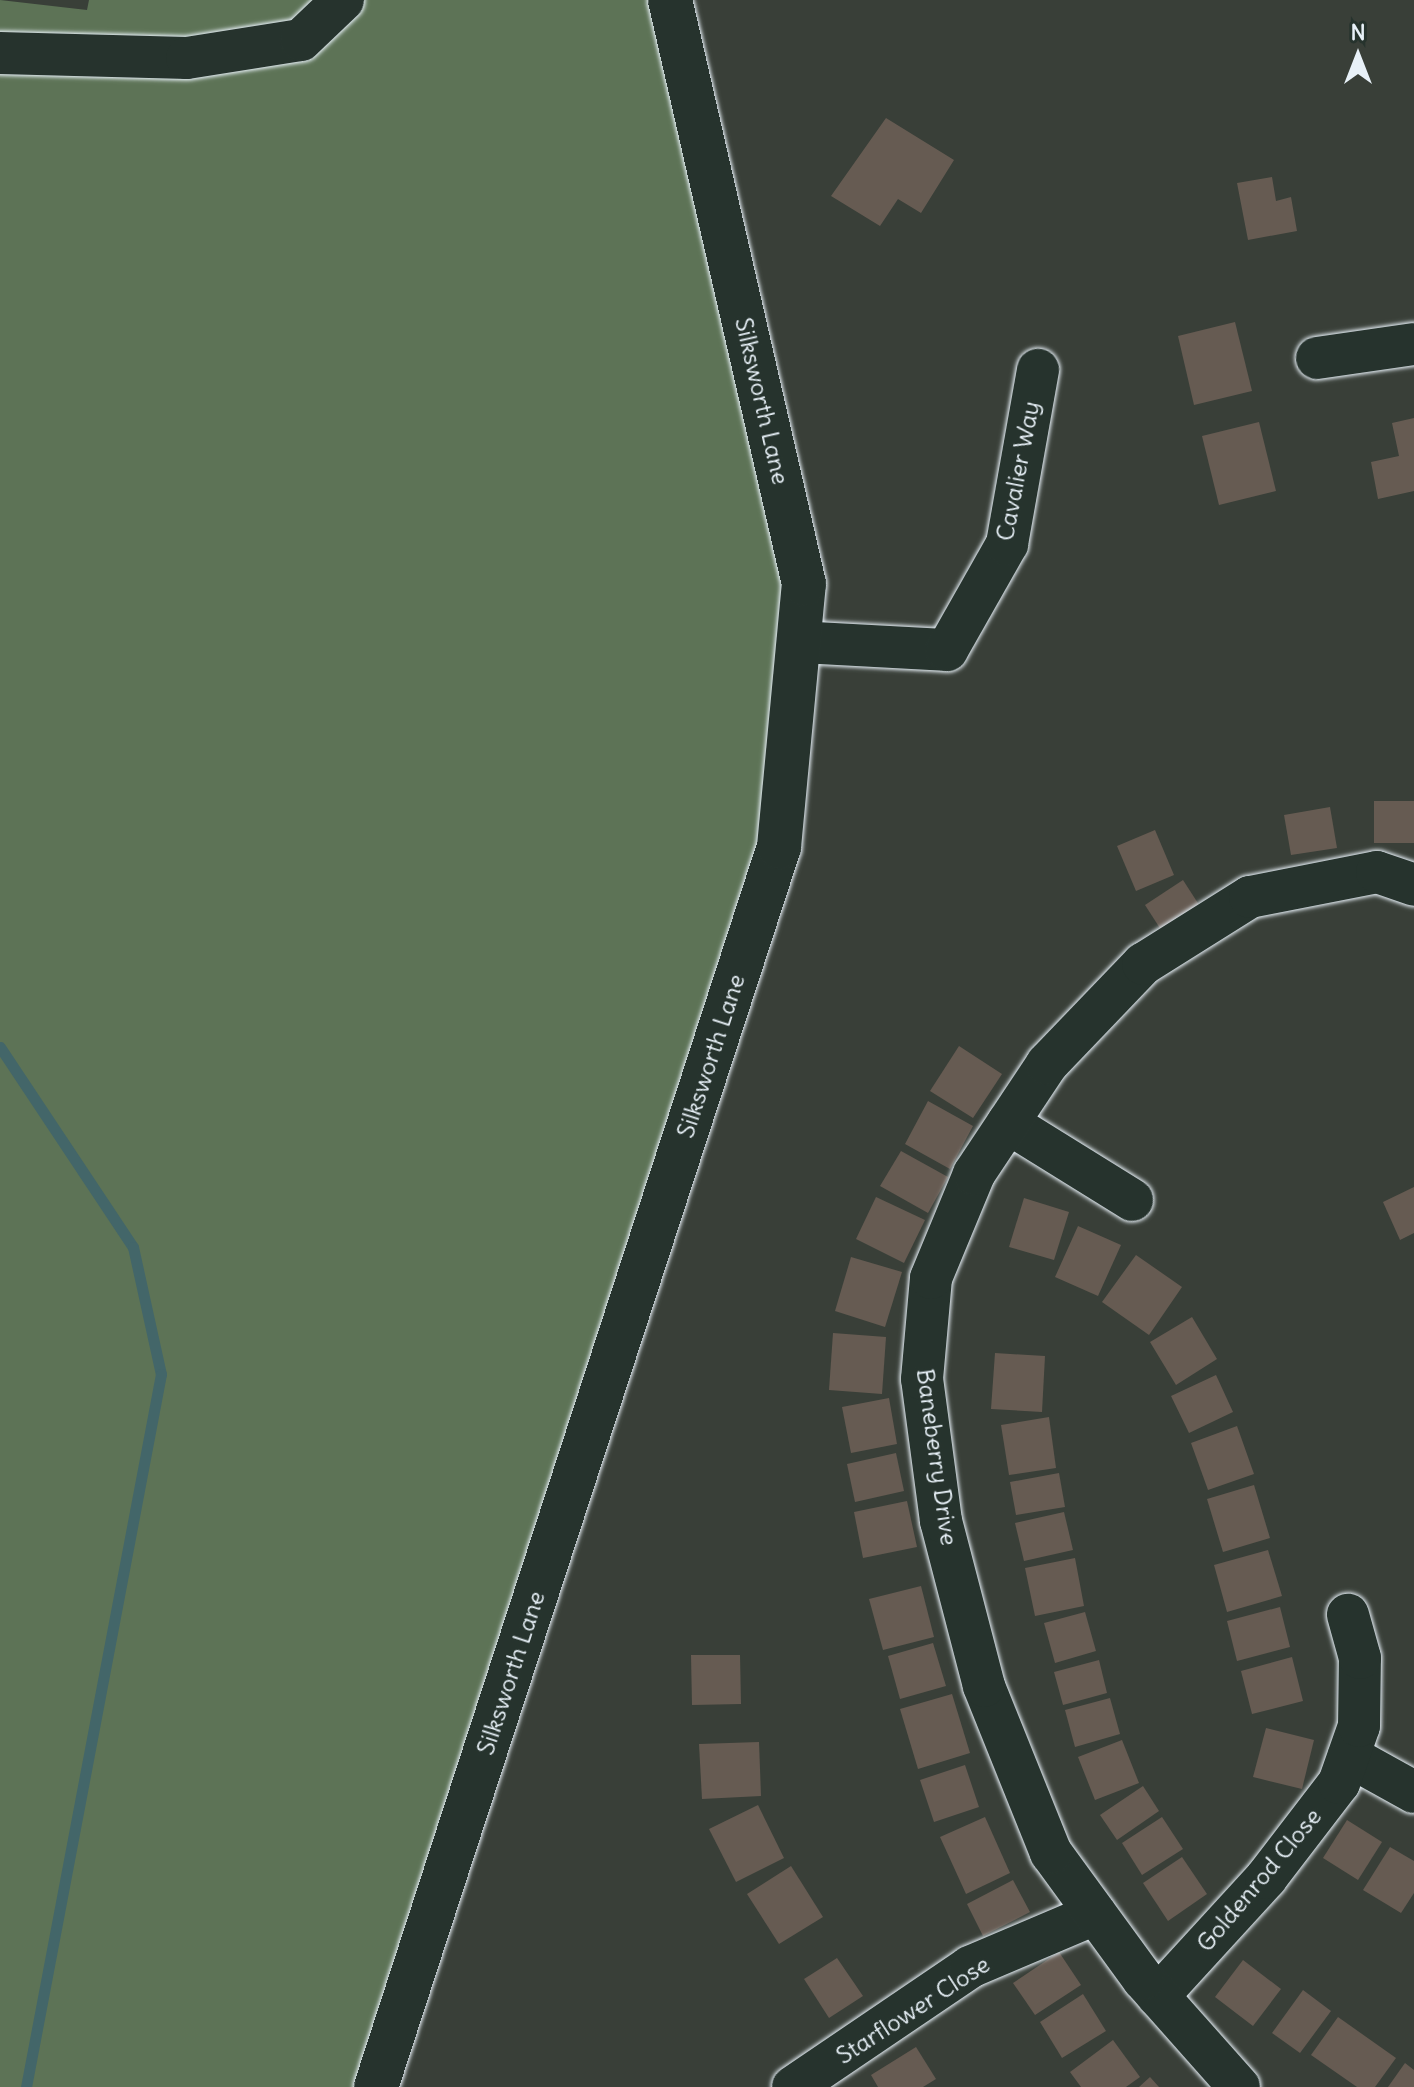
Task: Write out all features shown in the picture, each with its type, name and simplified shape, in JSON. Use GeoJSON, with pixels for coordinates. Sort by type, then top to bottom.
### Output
{"type":"FeatureCollection","features":[{"type":"Feature","properties":{"kind":"street"},"geometry":{"type":"LineString","coordinates":[[0,53],[215,53],[301,40],[343,0]]}},
{"type":"Feature","properties":{"kind":"street","name":"Silksworth Lane"},"geometry":{"type":"LineString","coordinates":[[376,2087],[779,847],[804,584],[670,0]]}},
{"type":"Feature","properties":{"kind":"street"},"geometry":{"type":"LineString","coordinates":[[1317,358],[1414,344]]}},
{"type":"Feature","properties":{"kind":"street","name":"Cavalier Way"},"geometry":{"type":"LineString","coordinates":[[799,642],[947,650],[1007,544],[1038,370]]}},
{"type":"Feature","properties":{"kind":"street","name":"Baneberry Drive"},"geometry":{"type":"LineString","coordinates":[[1239,2087],[1158,1996],[1051,1853],[984,1686],[941,1521],[922,1379],[931,1278],[974,1174],[1047,1064],[1143,964],[1250,897],[1377,872],[1414,885]]}},
{"type":"Feature","properties":{"kind":"street"},"geometry":{"type":"LineString","coordinates":[[1008,1123],[1132,1200]]}},
{"type":"Feature","properties":{"kind":"street","name":"Goldenrod Close"},"geometry":{"type":"LineString","coordinates":[[1158,1996],[1266,1878],[1339,1783],[1359,1726],[1360,1658],[1348,1615]]}},
{"type":"Feature","properties":{"kind":"street"},"geometry":{"type":"LineString","coordinates":[[1349,1756],[1414,1792]]}},
{"type":"Feature","properties":{"kind":"street","name":"Starflower Close"},"geometry":{"type":"LineString","coordinates":[[814,2081],[970,1967],[1095,1914]]}},
{"type":"Feature","properties":{"kind":"green space"},"geometry":{"type":"Polygon","coordinates":[[[0,0],[87,10],[89,0],[670,0],[804,584],[779,847],[376,2087],[0,2087],[0,0]]]}},
{"type":"Feature","properties":{"kind":"building"},"geometry":{"type":"Polygon","coordinates":[[[886,118],[954,160],[921,213],[898,199],[880,226],[831,196],[886,118]]]}},
{"type":"Feature","properties":{"kind":"building"},"geometry":{"type":"Polygon","coordinates":[[[1272,177],[1276,201],[1291,197],[1297,231],[1248,240],[1237,183],[1272,177]]]}},
{"type":"Feature","properties":{"kind":"building"},"geometry":{"type":"Polygon","coordinates":[[[1235,322],[1252,391],[1194,405],[1178,336],[1235,322]]]}},
{"type":"Feature","properties":{"kind":"building"},"geometry":{"type":"Polygon","coordinates":[[[1414,418],[1414,491],[1378,499],[1371,462],[1399,456],[1392,423],[1414,418]]]}},
{"type":"Feature","properties":{"kind":"building"},"geometry":{"type":"Polygon","coordinates":[[[1259,422],[1276,491],[1219,505],[1202,436],[1259,422]]]}},
{"type":"Feature","properties":{"kind":"building"},"geometry":{"type":"Polygon","coordinates":[[[1374,801],[1414,801],[1414,843],[1374,843],[1374,801]]]}},
{"type":"Feature","properties":{"kind":"building"},"geometry":{"type":"Polygon","coordinates":[[[1330,807],[1337,848],[1291,855],[1284,815],[1330,807]]]}},
{"type":"Feature","properties":{"kind":"building"},"geometry":{"type":"Polygon","coordinates":[[[1155,830],[1174,875],[1136,891],[1117,846],[1155,830]]]}},
{"type":"Feature","properties":{"kind":"building"},"geometry":{"type":"Polygon","coordinates":[[[1183,880],[1203,911],[1165,936],[1145,905],[1183,880]]]}},
{"type":"Feature","properties":{"kind":"building"},"geometry":{"type":"Polygon","coordinates":[[[959,1046],[1002,1074],[973,1118],[930,1091],[959,1046]]]}},
{"type":"Feature","properties":{"kind":"building"},"geometry":{"type":"Polygon","coordinates":[[[928,1101],[973,1126],[950,1169],[905,1144],[928,1101]]]}},
{"type":"Feature","properties":{"kind":"building"},"geometry":{"type":"Polygon","coordinates":[[[901,1151],[948,1177],[928,1213],[880,1186],[901,1151]]]}},
{"type":"Feature","properties":{"kind":"building"},"geometry":{"type":"Polygon","coordinates":[[[1414,1187],[1414,1233],[1400,1240],[1383,1202],[1414,1187]]]}},
{"type":"Feature","properties":{"kind":"building"},"geometry":{"type":"Polygon","coordinates":[[[876,1197],[925,1220],[904,1263],[856,1239],[876,1197]]]}},
{"type":"Feature","properties":{"kind":"building"},"geometry":{"type":"Polygon","coordinates":[[[1024,1198],[1069,1212],[1054,1260],[1009,1247],[1024,1198]]]}},
{"type":"Feature","properties":{"kind":"building"},"geometry":{"type":"Polygon","coordinates":[[[1078,1226],[1121,1245],[1098,1296],[1055,1277],[1078,1226]]]}},
{"type":"Feature","properties":{"kind":"building"},"geometry":{"type":"Polygon","coordinates":[[[1136,1255],[1182,1287],[1149,1335],[1102,1302],[1136,1255]]]}},
{"type":"Feature","properties":{"kind":"building"},"geometry":{"type":"Polygon","coordinates":[[[851,1257],[902,1272],[885,1327],[835,1311],[851,1257]]]}},
{"type":"Feature","properties":{"kind":"building"},"geometry":{"type":"Polygon","coordinates":[[[1192,1317],[1217,1359],[1176,1385],[1150,1342],[1192,1317]]]}},
{"type":"Feature","properties":{"kind":"building"},"geometry":{"type":"Polygon","coordinates":[[[833,1333],[886,1337],[882,1394],[829,1390],[833,1333]]]}},
{"type":"Feature","properties":{"kind":"building"},"geometry":{"type":"Polygon","coordinates":[[[995,1353],[1045,1356],[1042,1412],[991,1409],[995,1353]]]}},
{"type":"Feature","properties":{"kind":"building"},"geometry":{"type":"Polygon","coordinates":[[[1216,1375],[1233,1412],[1189,1433],[1171,1396],[1216,1375]]]}},
{"type":"Feature","properties":{"kind":"building"},"geometry":{"type":"Polygon","coordinates":[[[889,1398],[897,1444],[851,1453],[842,1407],[889,1398]]]}},
{"type":"Feature","properties":{"kind":"building"},"geometry":{"type":"Polygon","coordinates":[[[1049,1417],[1056,1468],[1009,1475],[1001,1425],[1049,1417]]]}},
{"type":"Feature","properties":{"kind":"building"},"geometry":{"type":"Polygon","coordinates":[[[1237,1426],[1254,1474],[1208,1490],[1191,1443],[1237,1426]]]}},
{"type":"Feature","properties":{"kind":"building"},"geometry":{"type":"Polygon","coordinates":[[[896,1453],[904,1491],[855,1502],[847,1464],[896,1453]]]}},
{"type":"Feature","properties":{"kind":"building"},"geometry":{"type":"Polygon","coordinates":[[[1059,1473],[1065,1507],[1016,1515],[1010,1482],[1059,1473]]]}},
{"type":"Feature","properties":{"kind":"building"},"geometry":{"type":"Polygon","coordinates":[[[1254,1485],[1270,1538],[1223,1552],[1207,1499],[1254,1485]]]}},
{"type":"Feature","properties":{"kind":"building"},"geometry":{"type":"Polygon","coordinates":[[[907,1501],[917,1547],[863,1558],[854,1512],[907,1501]]]}},
{"type":"Feature","properties":{"kind":"building"},"geometry":{"type":"Polygon","coordinates":[[[1064,1512],[1073,1550],[1024,1561],[1015,1523],[1064,1512]]]}},
{"type":"Feature","properties":{"kind":"building"},"geometry":{"type":"Polygon","coordinates":[[[1268,1550],[1282,1596],[1227,1612],[1214,1565],[1268,1550]]]}},
{"type":"Feature","properties":{"kind":"building"},"geometry":{"type":"Polygon","coordinates":[[[1075,1558],[1084,1606],[1035,1616],[1025,1568],[1075,1558]]]}},
{"type":"Feature","properties":{"kind":"building"},"geometry":{"type":"Polygon","coordinates":[[[921,1586],[934,1637],[883,1650],[869,1599],[921,1586]]]}},
{"type":"Feature","properties":{"kind":"building"},"geometry":{"type":"Polygon","coordinates":[[[1280,1607],[1290,1647],[1237,1661],[1227,1621],[1280,1607]]]}},
{"type":"Feature","properties":{"kind":"building"},"geometry":{"type":"Polygon","coordinates":[[[1085,1612],[1096,1651],[1055,1663],[1044,1623],[1085,1612]]]}},
{"type":"Feature","properties":{"kind":"building"},"geometry":{"type":"Polygon","coordinates":[[[933,1643],[946,1686],[900,1699],[888,1656],[933,1643]]]}},
{"type":"Feature","properties":{"kind":"building"},"geometry":{"type":"Polygon","coordinates":[[[691,1655],[740,1655],[741,1704],[692,1705],[691,1655]]]}},
{"type":"Feature","properties":{"kind":"building"},"geometry":{"type":"Polygon","coordinates":[[[1292,1657],[1303,1701],[1252,1714],[1241,1671],[1292,1657]]]}},
{"type":"Feature","properties":{"kind":"building"},"geometry":{"type":"Polygon","coordinates":[[[1099,1660],[1107,1693],[1063,1705],[1054,1672],[1099,1660]]]}},
{"type":"Feature","properties":{"kind":"building"},"geometry":{"type":"Polygon","coordinates":[[[952,1694],[970,1753],[918,1769],[900,1709],[952,1694]]]}},
{"type":"Feature","properties":{"kind":"building"},"geometry":{"type":"Polygon","coordinates":[[[1110,1698],[1120,1734],[1075,1747],[1065,1710],[1110,1698]]]}},
{"type":"Feature","properties":{"kind":"building"},"geometry":{"type":"Polygon","coordinates":[[[1266,1728],[1314,1740],[1302,1789],[1253,1777],[1266,1728]]]}},
{"type":"Feature","properties":{"kind":"building"},"geometry":{"type":"Polygon","coordinates":[[[1122,1740],[1139,1783],[1095,1800],[1078,1757],[1122,1740]]]}},
{"type":"Feature","properties":{"kind":"building"},"geometry":{"type":"Polygon","coordinates":[[[759,1742],[761,1796],[702,1799],[699,1744],[759,1742]]]}},
{"type":"Feature","properties":{"kind":"building"},"geometry":{"type":"Polygon","coordinates":[[[965,1765],[979,1807],[934,1822],[920,1780],[965,1765]]]}},
{"type":"Feature","properties":{"kind":"building"},"geometry":{"type":"Polygon","coordinates":[[[1143,1786],[1159,1811],[1117,1840],[1100,1815],[1143,1786]]]}},
{"type":"Feature","properties":{"kind":"building"},"geometry":{"type":"Polygon","coordinates":[[[758,1805],[784,1858],[736,1882],[709,1829],[758,1805]]]}},
{"type":"Feature","properties":{"kind":"building"},"geometry":{"type":"Polygon","coordinates":[[[985,1817],[1010,1873],[966,1894],[940,1837],[985,1817]]]}},
{"type":"Feature","properties":{"kind":"building"},"geometry":{"type":"Polygon","coordinates":[[[1162,1817],[1183,1849],[1142,1875],[1122,1843],[1162,1817]]]}},
{"type":"Feature","properties":{"kind":"building"},"geometry":{"type":"Polygon","coordinates":[[[1347,1820],[1382,1842],[1358,1880],[1323,1858],[1347,1820]]]}},
{"type":"Feature","properties":{"kind":"building"},"geometry":{"type":"Polygon","coordinates":[[[1390,1847],[1414,1861],[1414,1893],[1401,1913],[1363,1890],[1390,1847]]]}},
{"type":"Feature","properties":{"kind":"building"},"geometry":{"type":"Polygon","coordinates":[[[1182,1857],[1207,1894],[1168,1921],[1143,1883],[1182,1857]]]}},
{"type":"Feature","properties":{"kind":"building"},"geometry":{"type":"Polygon","coordinates":[[[791,1866],[823,1917],[779,1944],[747,1894],[791,1866]]]}},
{"type":"Feature","properties":{"kind":"building"},"geometry":{"type":"Polygon","coordinates":[[[1013,1880],[1030,1912],[983,1936],[967,1904],[1013,1880]]]}},
{"type":"Feature","properties":{"kind":"building"},"geometry":{"type":"Polygon","coordinates":[[[1059,1952],[1081,1985],[1035,2015],[1013,1983],[1059,1952]]]}},
{"type":"Feature","properties":{"kind":"building"},"geometry":{"type":"Polygon","coordinates":[[[837,1958],[863,1996],[829,2018],[804,1979],[837,1958]]]}},
{"type":"Feature","properties":{"kind":"building"},"geometry":{"type":"Polygon","coordinates":[[[1243,1960],[1281,1989],[1253,2026],[1215,1997],[1243,1960]]]}},
{"type":"Feature","properties":{"kind":"building"},"geometry":{"type":"Polygon","coordinates":[[[1303,1990],[1331,2011],[1300,2053],[1272,2033],[1303,1990]]]}},
{"type":"Feature","properties":{"kind":"building"},"geometry":{"type":"Polygon","coordinates":[[[1083,1994],[1106,2031],[1062,2058],[1040,2022],[1083,1994]]]}},
{"type":"Feature","properties":{"kind":"building"},"geometry":{"type":"Polygon","coordinates":[[[1338,2017],[1396,2058],[1375,2087],[1357,2087],[1311,2055],[1338,2017]]]}},
{"type":"Feature","properties":{"kind":"building"},"geometry":{"type":"Polygon","coordinates":[[[1113,2040],[1140,2077],[1126,2087],[1081,2087],[1070,2072],[1113,2040]]]}},
{"type":"Feature","properties":{"kind":"building"},"geometry":{"type":"Polygon","coordinates":[[[916,2047],[936,2079],[923,2087],[878,2087],[871,2075],[916,2047]]]}},
{"type":"Feature","properties":{"kind":"building"},"geometry":{"type":"Polygon","coordinates":[[[1405,2063],[1414,2070],[1414,2087],[1388,2087],[1405,2063]]]}},
{"type":"Feature","properties":{"kind":"building"},"geometry":{"type":"Polygon","coordinates":[[[1150,2077],[1159,2087],[1139,2087],[1150,2077]]]}},
{"type":"Feature","properties":{"kind":"waterway"},"geometry":{"type":"LineString","coordinates":[[0,1047],[133,1247],[161,1374],[26,2087]]}}]}
